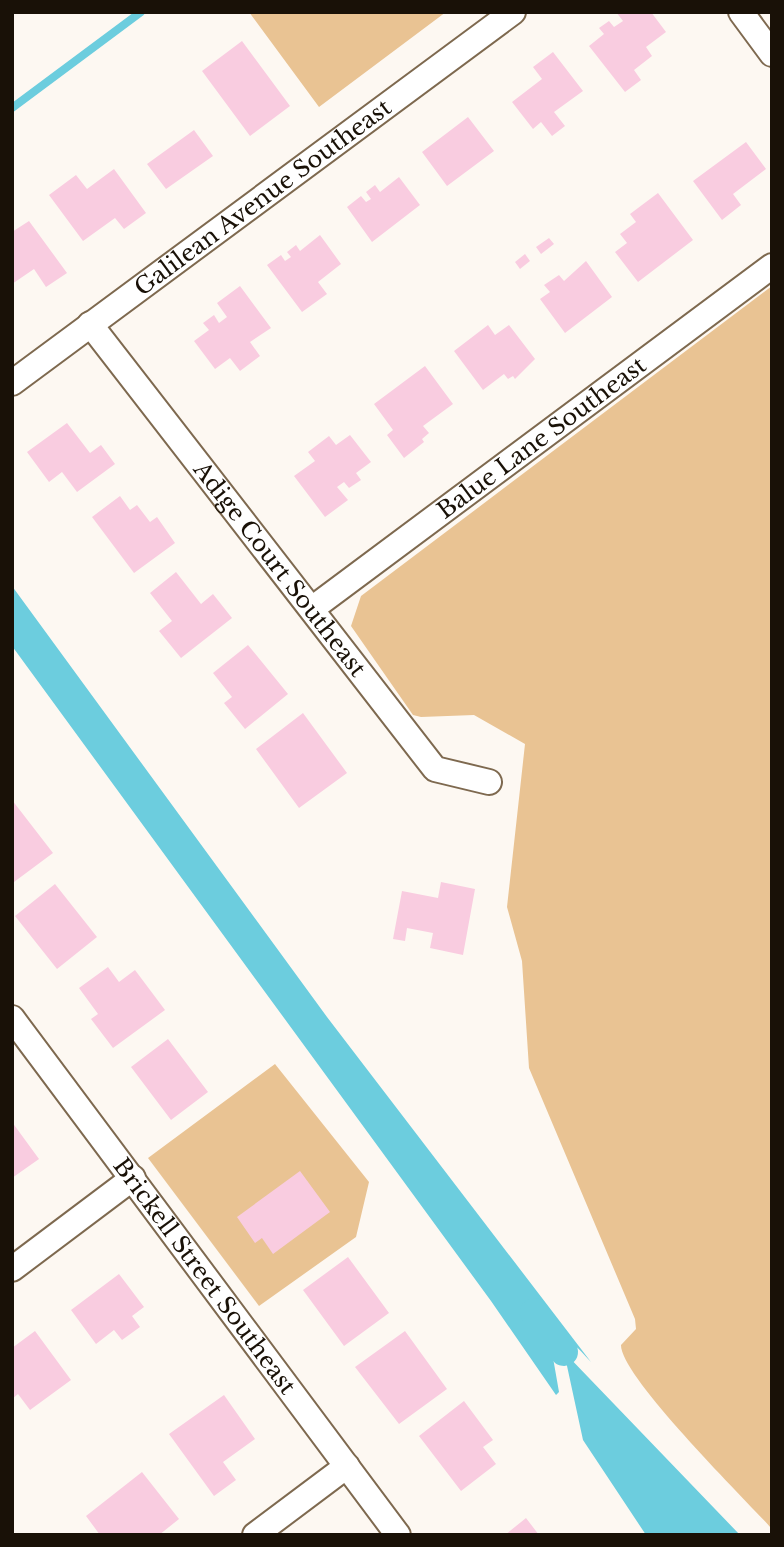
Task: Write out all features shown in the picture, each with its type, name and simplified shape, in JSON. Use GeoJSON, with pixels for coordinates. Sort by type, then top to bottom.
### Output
{"type":"FeatureCollection","features":[{"type":"Feature","properties":{"kind":"street","name":"Galilean Avenue Southeast"},"geometry":{"type":"LineString","coordinates":[[12,383],[513,12]]}},
{"type":"Feature","properties":{"kind":"street"},"geometry":{"type":"LineString","coordinates":[[741,12],[772,54]]}},
{"type":"Feature","properties":{"kind":"street","name":"Balue Lane Southeast"},"geometry":{"type":"LineString","coordinates":[[313,608],[772,266]]}},
{"type":"Feature","properties":{"kind":"street","name":"Adige Court Southeast"},"geometry":{"type":"LineString","coordinates":[[90,324],[313,608],[435,769],[489,782]]}},
{"type":"Feature","properties":{"kind":"street","name":"Brickell Street Southeast"},"geometry":{"type":"LineString","coordinates":[[12,1018],[398,1535]]}},
{"type":"Feature","properties":{"kind":"street"},"geometry":{"type":"LineString","coordinates":[[12,1269],[134,1178]]}},
{"type":"Feature","properties":{"kind":"street"},"geometry":{"type":"LineString","coordinates":[[255,1535],[347,1466]]}},
{"type":"Feature","properties":{"kind":"shaded area"},"geometry":{"type":"Polygon","coordinates":[[[249,12],[446,12],[319,107],[249,12]]]}},
{"type":"Feature","properties":{"kind":"shaded area"},"geometry":{"type":"Polygon","coordinates":[[[772,286],[772,1529],[661,1409],[626,1361],[621,1345],[636,1329],[635,1319],[529,1068],[522,961],[507,907],[525,744],[474,715],[413,715],[351,626],[361,596],[772,286]]]}},
{"type":"Feature","properties":{"kind":"shaded area"},"geometry":{"type":"Polygon","coordinates":[[[275,1064],[369,1182],[356,1237],[259,1306],[148,1158],[275,1064]]]}},
{"type":"Feature","properties":{"kind":"water"},"geometry":{"type":"Polygon","coordinates":[[[12,586],[327,1017],[591,1362],[573,1344],[559,1342],[552,1352],[559,1392],[556,1395],[491,1301],[12,646],[12,586]]]}},
{"type":"Feature","properties":{"kind":"water"},"geometry":{"type":"Polygon","coordinates":[[[564,1352],[740,1535],[646,1535],[583,1440],[564,1352]]]}},
{"type":"Feature","properties":{"kind":"building"},"geometry":{"type":"Polygon","coordinates":[[[616,12],[651,12],[666,32],[646,47],[652,56],[634,70],[641,80],[625,92],[589,46],[604,34],[599,28],[609,21],[614,27],[623,21],[616,12]]]}},
{"type":"Feature","properties":{"kind":"building"},"geometry":{"type":"Polygon","coordinates":[[[242,41],[290,106],[250,136],[202,71],[242,41]]]}},
{"type":"Feature","properties":{"kind":"building"},"geometry":{"type":"Polygon","coordinates":[[[553,52],[583,91],[554,112],[565,126],[552,136],[541,122],[533,129],[512,102],[542,79],[533,67],[553,52]]]}},
{"type":"Feature","properties":{"kind":"building"},"geometry":{"type":"Polygon","coordinates":[[[468,117],[494,151],[447,186],[422,152],[468,117]]]}},
{"type":"Feature","properties":{"kind":"building"},"geometry":{"type":"Polygon","coordinates":[[[194,130],[213,156],[166,189],[147,164],[194,130]]]}},
{"type":"Feature","properties":{"kind":"building"},"geometry":{"type":"Polygon","coordinates":[[[746,142],[766,169],[733,194],[741,205],[722,220],[693,181],[746,142]]]}},
{"type":"Feature","properties":{"kind":"building"},"geometry":{"type":"Polygon","coordinates":[[[114,169],[146,213],[124,229],[115,218],[83,241],[49,195],[76,175],[87,189],[114,169]]]}},
{"type":"Feature","properties":{"kind":"building"},"geometry":{"type":"Polygon","coordinates":[[[399,177],[420,205],[372,242],[347,207],[361,196],[366,202],[371,199],[366,192],[375,185],[380,192],[399,177]]]}},
{"type":"Feature","properties":{"kind":"building"},"geometry":{"type":"Polygon","coordinates":[[[658,193],[693,240],[638,282],[615,252],[627,243],[620,234],[636,222],[630,214],[658,193]]]}},
{"type":"Feature","properties":{"kind":"building"},"geometry":{"type":"Polygon","coordinates":[[[29,221],[67,273],[46,287],[34,269],[12,284],[12,232],[29,221]]]}},
{"type":"Feature","properties":{"kind":"building"},"geometry":{"type":"Polygon","coordinates":[[[320,235],[341,264],[318,282],[327,294],[302,312],[267,265],[281,255],[285,261],[291,257],[287,252],[296,245],[300,251],[320,235]]]}},
{"type":"Feature","properties":{"kind":"building"},"geometry":{"type":"Polygon","coordinates":[[[549,238],[554,244],[541,254],[536,247],[549,238]]]}},
{"type":"Feature","properties":{"kind":"building"},"geometry":{"type":"Polygon","coordinates":[[[525,254],[530,261],[520,269],[515,262],[525,254]]]}},
{"type":"Feature","properties":{"kind":"building"},"geometry":{"type":"Polygon","coordinates":[[[586,261],[612,297],[565,333],[540,299],[550,292],[544,285],[559,275],[564,281],[586,261]]]}},
{"type":"Feature","properties":{"kind":"building"},"geometry":{"type":"Polygon","coordinates":[[[240,286],[271,328],[250,342],[260,356],[240,371],[230,358],[215,369],[194,341],[209,330],[203,323],[214,315],[219,323],[227,317],[217,303],[240,286]]]}},
{"type":"Feature","properties":{"kind":"building"},"geometry":{"type":"Polygon","coordinates":[[[488,325],[495,335],[509,325],[535,359],[515,379],[513,376],[508,379],[504,374],[483,390],[454,351],[488,325]]]}},
{"type":"Feature","properties":{"kind":"building"},"geometry":{"type":"Polygon","coordinates":[[[425,366],[453,404],[423,426],[429,433],[422,439],[424,442],[404,458],[387,435],[393,430],[374,404],[425,366]]]}},
{"type":"Feature","properties":{"kind":"building"},"geometry":{"type":"Polygon","coordinates":[[[67,423],[90,453],[101,445],[115,464],[77,492],[62,472],[49,482],[27,452],[67,423]]]}},
{"type":"Feature","properties":{"kind":"building"},"geometry":{"type":"Polygon","coordinates":[[[350,435],[371,462],[356,473],[361,480],[349,488],[344,482],[337,487],[348,500],[325,517],[294,476],[315,461],[308,452],[329,436],[336,445],[350,435]]]}},
{"type":"Feature","properties":{"kind":"building"},"geometry":{"type":"Polygon","coordinates":[[[120,496],[130,510],[137,505],[150,522],[157,517],[175,543],[134,573],[92,517],[120,496]]]}},
{"type":"Feature","properties":{"kind":"building"},"geometry":{"type":"Polygon","coordinates":[[[176,572],[201,604],[213,594],[232,618],[181,658],[159,631],[172,621],[150,593],[176,572]]]}},
{"type":"Feature","properties":{"kind":"building"},"geometry":{"type":"Polygon","coordinates":[[[248,645],[288,694],[245,729],[224,703],[232,697],[213,673],[248,645]]]}},
{"type":"Feature","properties":{"kind":"building"},"geometry":{"type":"Polygon","coordinates":[[[303,713],[347,773],[299,808],[256,749],[303,713]]]}},
{"type":"Feature","properties":{"kind":"building"},"geometry":{"type":"Polygon","coordinates":[[[12,800],[53,853],[14,882],[12,880],[12,800]]]}},
{"type":"Feature","properties":{"kind":"building"},"geometry":{"type":"Polygon","coordinates":[[[441,882],[475,889],[463,955],[430,948],[433,933],[407,928],[405,941],[393,939],[402,891],[438,898],[441,882]]]}},
{"type":"Feature","properties":{"kind":"building"},"geometry":{"type":"Polygon","coordinates":[[[55,884],[97,937],[57,969],[15,916],[55,884]]]}},
{"type":"Feature","properties":{"kind":"building"},"geometry":{"type":"Polygon","coordinates":[[[108,967],[119,982],[135,970],[165,1010],[113,1048],[91,1019],[98,1014],[79,988],[108,967]]]}},
{"type":"Feature","properties":{"kind":"building"},"geometry":{"type":"Polygon","coordinates":[[[168,1039],[208,1092],[171,1120],[131,1067],[168,1039]]]}},
{"type":"Feature","properties":{"kind":"building"},"geometry":{"type":"Polygon","coordinates":[[[12,1122],[39,1159],[12,1178],[12,1122]]]}},
{"type":"Feature","properties":{"kind":"building"},"geometry":{"type":"Polygon","coordinates":[[[300,1171],[330,1212],[273,1254],[262,1238],[255,1243],[237,1217],[300,1171]]]}},
{"type":"Feature","properties":{"kind":"building"},"geometry":{"type":"Polygon","coordinates":[[[348,1257],[389,1313],[344,1346],[303,1290],[348,1257]]]}},
{"type":"Feature","properties":{"kind":"building"},"geometry":{"type":"Polygon","coordinates":[[[119,1274],[144,1307],[132,1316],[140,1327],[122,1340],[114,1330],[96,1344],[71,1310],[119,1274]]]}},
{"type":"Feature","properties":{"kind":"building"},"geometry":{"type":"Polygon","coordinates":[[[35,1331],[71,1380],[30,1410],[18,1394],[12,1399],[12,1348],[35,1331]]]}},
{"type":"Feature","properties":{"kind":"building"},"geometry":{"type":"Polygon","coordinates":[[[405,1331],[447,1389],[399,1424],[355,1367],[405,1331]]]}},
{"type":"Feature","properties":{"kind":"building"},"geometry":{"type":"Polygon","coordinates":[[[224,1395],[255,1439],[223,1462],[236,1480],[214,1496],[169,1434],[224,1395]]]}},
{"type":"Feature","properties":{"kind":"building"},"geometry":{"type":"Polygon","coordinates":[[[464,1401],[493,1440],[483,1447],[496,1464],[461,1491],[419,1436],[464,1401]]]}},
{"type":"Feature","properties":{"kind":"building"},"geometry":{"type":"Polygon","coordinates":[[[142,1472],[179,1519],[159,1535],[100,1535],[86,1516],[142,1472]]]}},
{"type":"Feature","properties":{"kind":"building"},"geometry":{"type":"Polygon","coordinates":[[[526,1518],[539,1535],[505,1535],[526,1518]]]}},
{"type":"Feature","properties":{"kind":"waterway"},"geometry":{"type":"LineString","coordinates":[[12,108],[141,12]]}},
{"type":"Feature","properties":{"kind":"waterway"},"geometry":{"type":"LineString","coordinates":[[534,1312],[564,1352]]}}]}
